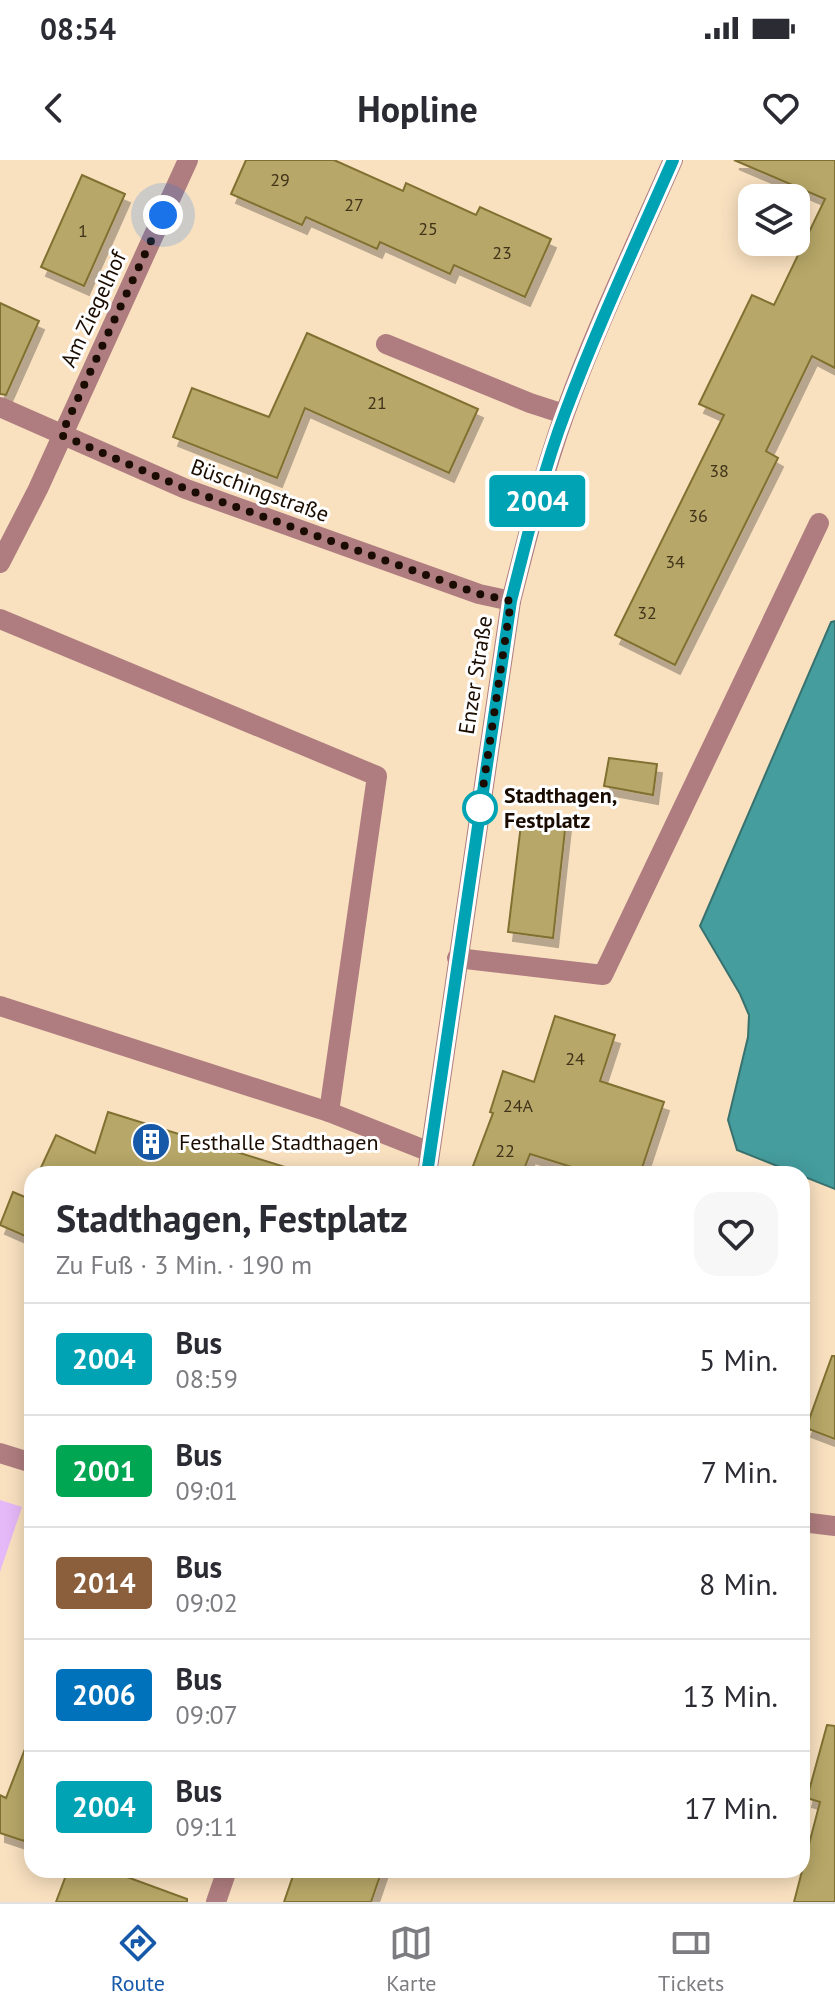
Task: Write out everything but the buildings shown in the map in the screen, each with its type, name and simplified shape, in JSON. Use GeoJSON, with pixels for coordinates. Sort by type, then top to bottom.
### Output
{"type":"FeatureCollection","features":[{"type":"Feature","properties":{"kind":"street","name":"Am Ziegelhof"},"geometry":{"type":"LineString","coordinates":[[0,563],[38,489],[188,160]]}},
{"type":"Feature","properties":{"kind":"street","name":"Enzer Straße"},"geometry":{"type":"LineString","coordinates":[[428,1166],[511,601],[564,414],[673,160]]}},
{"type":"Feature","properties":{"kind":"street"},"geometry":{"type":"LineString","coordinates":[[386,344],[564,414]]}},
{"type":"Feature","properties":{"kind":"street","name":"Büschingstraße"},"geometry":{"type":"LineString","coordinates":[[0,407],[186,489],[479,594],[511,601]]}},
{"type":"Feature","properties":{"kind":"street"},"geometry":{"type":"LineString","coordinates":[[457,958],[603,975],[819,523]]}},
{"type":"Feature","properties":{"kind":"street"},"geometry":{"type":"LineString","coordinates":[[0,619],[377,776],[329,1112]]}},
{"type":"Feature","properties":{"kind":"street"},"geometry":{"type":"LineString","coordinates":[[0,1006],[329,1112],[430,1152]]}},
{"type":"Feature","properties":{"kind":"street"},"geometry":{"type":"LineString","coordinates":[[0,1453],[24,1460]]}},
{"type":"Feature","properties":{"kind":"street"},"geometry":{"type":"LineString","coordinates":[[810,1523],[835,1526]]}},
{"type":"Feature","properties":{"kind":"street"},"geometry":{"type":"LineString","coordinates":[[216,1902],[224,1878]]}},
{"type":"Feature","properties":{"kind":"shaded area"},"geometry":{"type":"Polygon","coordinates":[[[0,1500],[22,1507],[0,1572],[0,1500]]]}},
{"type":"Feature","properties":{"kind":"water"},"geometry":{"type":"Polygon","coordinates":[[[835,621],[835,1189],[810,1179],[810,1166],[777,1166],[737,1150],[728,1120],[748,1037],[749,1015],[700,926],[831,622],[835,621]]]}},
{"type":"Feature","properties":{"kind":"bus line","name":"2004"},"geometry":{"type":"LineString","coordinates":[[428,1166],[511,601],[564,414],[673,160]]}},
{"type":"Feature","properties":{"kind":"place","name":"Stadthagen, Festplatz"},"geometry":{"type":"Point","coordinates":[480,808]}},
{"type":"Feature","properties":{"kind":"place","name":"Festhalle Stadthagen"},"geometry":{"type":"Point","coordinates":[151,1142]}},
{"type":"Feature","properties":{"kind":"route"},"geometry":{"type":"LineString","coordinates":[[163,215],[61,435],[186,489],[479,594],[511,601],[480,808]]}}]}
